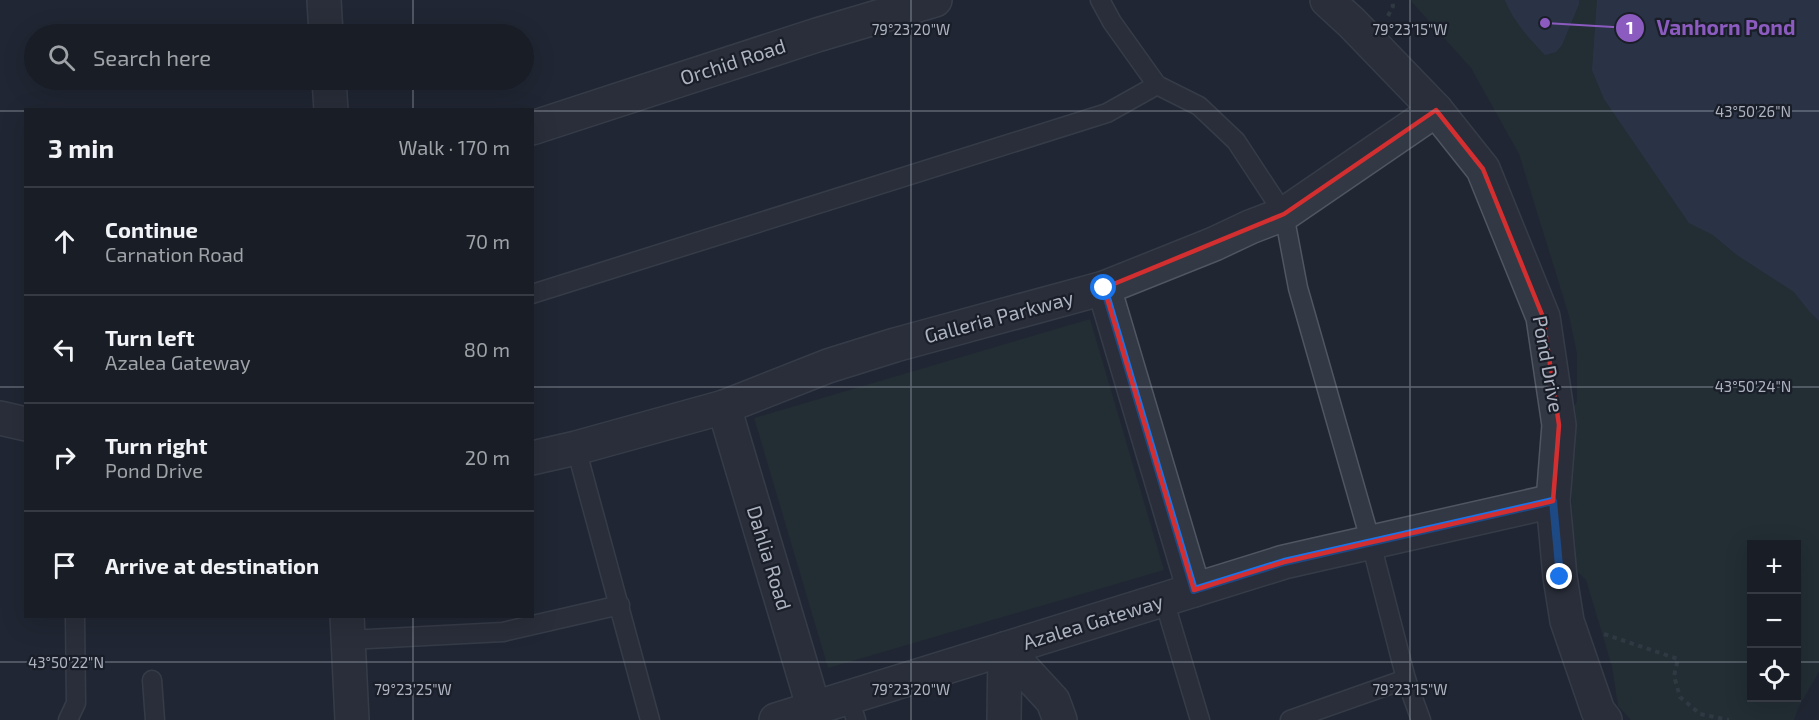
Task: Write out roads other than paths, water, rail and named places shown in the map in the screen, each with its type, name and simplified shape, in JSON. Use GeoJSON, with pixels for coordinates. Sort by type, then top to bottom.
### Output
{"type":"FeatureCollection","features":[{"type":"Feature","properties":{"kind":"street"},"geometry":{"type":"LineString","coordinates":[[324,0],[325,24]]}},
{"type":"Feature","properties":{"kind":"street","name":"Orchid Road"},"geometry":{"type":"LineString","coordinates":[[534,127],[817,35],[935,0]]}},
{"type":"Feature","properties":{"kind":"street","name":"Pond Drive"},"geometry":{"type":"LineString","coordinates":[[1327,0],[1436,110],[1484,169],[1543,317],[1559,425],[1553,501],[1560,577],[1567,621],[1598,711],[1605,720]]}},
{"type":"Feature","properties":{"kind":"street"},"geometry":{"type":"LineString","coordinates":[[330,90],[331,108]]}},
{"type":"Feature","properties":{"kind":"street","name":"Galleria Parkway"},"geometry":{"type":"LineString","coordinates":[[534,458],[724,407],[828,366],[895,345],[1104,288],[1284,214],[1436,110]]}},
{"type":"Feature","properties":{"kind":"street"},"geometry":{"type":"LineString","coordinates":[[1104,288],[1179,595]]}},
{"type":"Feature","properties":{"kind":"street","name":"Dahlia Road"},"geometry":{"type":"LineString","coordinates":[[724,407],[814,709]]}},
{"type":"Feature","properties":{"kind":"street"},"geometry":{"type":"LineString","coordinates":[[0,418],[24,424]]}},
{"type":"Feature","properties":{"kind":"street","name":"Azalea Gateway"},"geometry":{"type":"LineString","coordinates":[[776,720],[814,709],[853,709],[1005,649],[1284,562],[1553,501]]}},
{"type":"Feature","properties":{"kind":"street"},"geometry":{"type":"LineString","coordinates":[[348,628],[352,720]]}},
{"type":"Feature","properties":{"kind":"street"},"geometry":{"type":"LineString","coordinates":[[1004,720],[1005,649]]}},
{"type":"Feature","properties":{"kind":"street"},"geometry":{"type":"LineString","coordinates":[[1005,649],[1053,701],[1060,720]]}},
{"type":"Feature","properties":{"kind":"lane"},"geometry":{"type":"LineString","coordinates":[[1100,0],[1112,22],[1157,85],[1199,106],[1236,141],[1284,214],[1298,288],[1371,543],[1406,679],[1421,720]]}},
{"type":"Feature","properties":{"kind":"lane"},"geometry":{"type":"LineString","coordinates":[[534,293],[1107,113],[1157,85]]}},
{"type":"Feature","properties":{"kind":"lane"},"geometry":{"type":"LineString","coordinates":[[576,448],[650,720]]}},
{"type":"Feature","properties":{"kind":"lane"},"geometry":{"type":"LineString","coordinates":[[1179,595],[1200,720]]}},
{"type":"Feature","properties":{"kind":"lane"},"geometry":{"type":"LineString","coordinates":[[348,628],[503,632],[620,605]]}},
{"type":"Feature","properties":{"kind":"lane"},"geometry":{"type":"LineString","coordinates":[[68,720],[76,703],[75,618]]}},
{"type":"Feature","properties":{"kind":"lane"},"geometry":{"type":"LineString","coordinates":[[1290,720],[1406,679]]}},
{"type":"Feature","properties":{"kind":"lane"},"geometry":{"type":"LineString","coordinates":[[152,680],[155,720]]}},
{"type":"Feature","properties":{"kind":"water"},"geometry":{"type":"Polygon","coordinates":[[[1505,0],[1579,0],[1579,4],[1562,45],[1556,52],[1545,55],[1517,22],[1505,0]]]}},
{"type":"Feature","properties":{"kind":"water"},"geometry":{"type":"Polygon","coordinates":[[[1597,0],[1819,0],[1819,321],[1794,292],[1737,255],[1713,235],[1689,223],[1604,99],[1592,70],[1597,0]]]}},
{"type":"Feature","properties":{"kind":"place","name":"Vanhorn Pond"},"geometry":{"type":"Point","coordinates":[1545,23]}}]}
